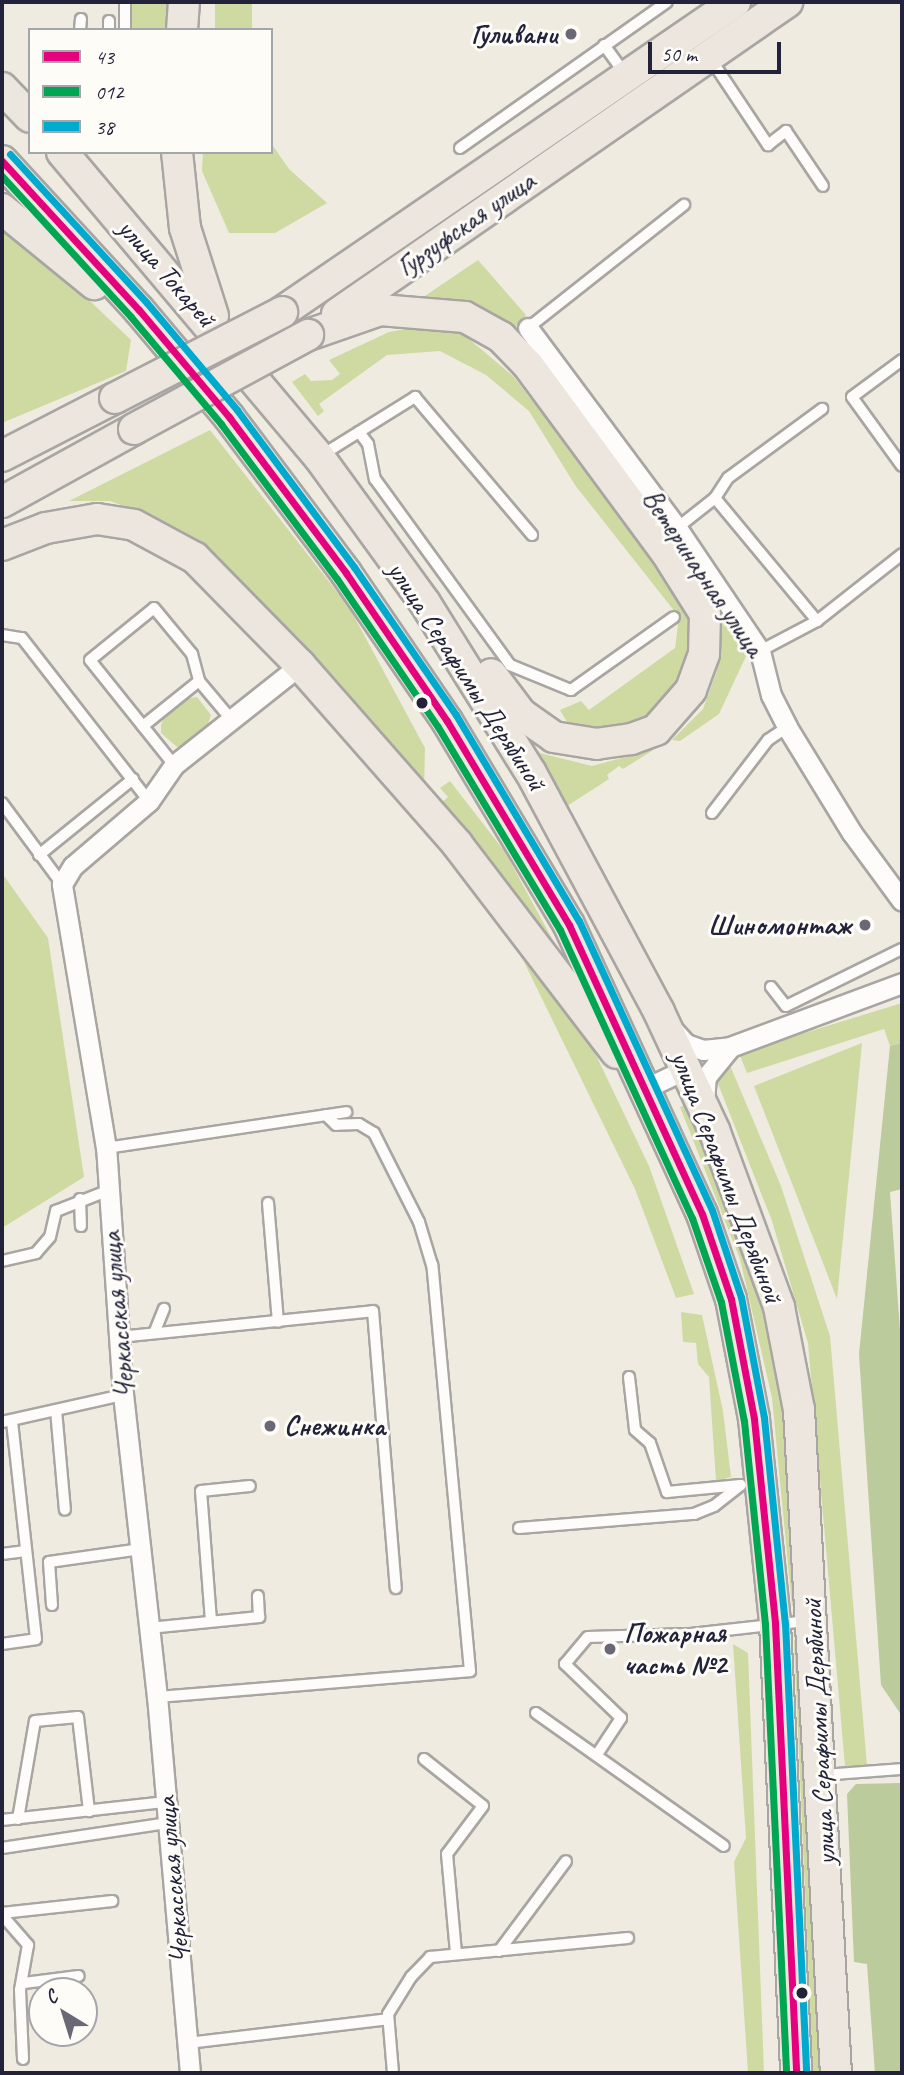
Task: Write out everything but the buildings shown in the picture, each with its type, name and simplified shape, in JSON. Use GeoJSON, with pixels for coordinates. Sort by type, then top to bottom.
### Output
{"type":"FeatureCollection","features":[{"type":"Feature","properties":{"kind":"main road"},"geometry":{"type":"LineString","coordinates":[[182,28],[184,2]]}},
{"type":"Feature","properties":{"kind":"main road","name":"Гурзуфская улица"},"geometry":{"type":"LineString","coordinates":[[115,398],[282,312],[735,2]]}},
{"type":"Feature","properties":{"kind":"main road","name":"Гурзуфская улица"},"geometry":{"type":"LineString","coordinates":[[2,502],[308,335],[787,2]]}},
{"type":"Feature","properties":{"kind":"main road"},"geometry":{"type":"LineString","coordinates":[[2,88],[28,115]]}},
{"type":"Feature","properties":{"kind":"main road","name":"улица Токарей"},"geometry":{"type":"LineString","coordinates":[[63,154],[269,397]]}},
{"type":"Feature","properties":{"kind":"main road"},"geometry":{"type":"LineString","coordinates":[[177,154],[193,262],[222,339]]}},
{"type":"Feature","properties":{"kind":"main road","name":"улица Токарей"},"geometry":{"type":"LineString","coordinates":[[2,161],[139,310],[229,417]]}},
{"type":"Feature","properties":{"kind":"main road"},"geometry":{"type":"LineString","coordinates":[[2,209],[105,292],[139,310]]}},
{"type":"Feature","properties":{"kind":"main road"},"geometry":{"type":"LineString","coordinates":[[308,335],[380,310],[464,317],[501,337],[528,365],[696,596],[705,614],[704,654],[691,690],[656,730],[631,739],[572,743],[554,737],[522,715],[471,644],[425,603]]}},
{"type":"Feature","properties":{"kind":"main road","name":"улица Серафимы Дерябиной"},"geometry":{"type":"LineString","coordinates":[[269,397],[319,457],[425,603],[531,773],[659,1012],[686,1069],[704,1109],[779,1307],[799,1410],[814,1620],[836,2073]]}},
{"type":"Feature","properties":{"kind":"main road"},"geometry":{"type":"LineString","coordinates":[[2,439],[57,414],[115,398]]}},
{"type":"Feature","properties":{"kind":"main road"},"geometry":{"type":"LineString","coordinates":[[2,456],[115,398]]}},
{"type":"Feature","properties":{"kind":"main road","name":"улица Серафимы Дерябиной"},"geometry":{"type":"LineString","coordinates":[[229,417],[346,573],[519,835],[569,925],[645,1085],[702,1214],[730,1299],[754,1419],[751,1484],[775,1623],[796,2073]]}},
{"type":"Feature","properties":{"kind":"main road"},"geometry":{"type":"LineString","coordinates":[[2,545],[46,528],[85,520],[134,525],[195,558],[300,665],[457,844],[608,1044],[645,1085]]}},
{"type":"Feature","properties":{"kind":"street","name":"Ветеринарная улица"},"geometry":{"type":"LineString","coordinates":[[528,328],[677,528],[760,650],[771,695],[787,727],[852,833],[902,901]]}},
{"type":"Feature","properties":{"kind":"street"},"geometry":{"type":"LineString","coordinates":[[62,884],[73,866],[149,801],[174,765],[300,665]]}},
{"type":"Feature","properties":{"kind":"street","name":"Черкасская улица"},"geometry":{"type":"LineString","coordinates":[[62,884],[106,1148],[107,1191],[124,1395],[157,1697],[190,2073]]}},
{"type":"Feature","properties":{"kind":"street"},"geometry":{"type":"LineString","coordinates":[[659,1012],[686,1044],[703,1050],[730,1047],[902,983]]}},
{"type":"Feature","properties":{"kind":"street"},"geometry":{"type":"LineString","coordinates":[[704,1109],[706,1077],[730,1047]]}},
{"type":"Feature","properties":{"kind":"street"},"geometry":{"type":"LineString","coordinates":[[645,1085],[686,1069]]}},
{"type":"Feature","properties":{"kind":"lane"},"geometry":{"type":"LineString","coordinates":[[125,2],[125,28]]}},
{"type":"Feature","properties":{"kind":"lane"},"geometry":{"type":"LineString","coordinates":[[460,148],[667,2]]}},
{"type":"Feature","properties":{"kind":"lane"},"geometry":{"type":"LineString","coordinates":[[604,45],[627,77]]}},
{"type":"Feature","properties":{"kind":"lane"},"geometry":{"type":"LineString","coordinates":[[708,55],[768,145],[786,131],[823,186]]}},
{"type":"Feature","properties":{"kind":"lane"},"geometry":{"type":"LineString","coordinates":[[528,328],[684,205]]}},
{"type":"Feature","properties":{"kind":"lane"},"geometry":{"type":"LineString","coordinates":[[902,360],[852,397],[902,466]]}},
{"type":"Feature","properties":{"kind":"lane"},"geometry":{"type":"LineString","coordinates":[[319,457],[415,397],[532,535]]}},
{"type":"Feature","properties":{"kind":"lane"},"geometry":{"type":"LineString","coordinates":[[677,528],[715,498],[728,478],[822,409]]}},
{"type":"Feature","properties":{"kind":"lane"},"geometry":{"type":"LineString","coordinates":[[359,432],[368,444],[375,479],[510,665],[571,690],[674,617]]}},
{"type":"Feature","properties":{"kind":"lane"},"geometry":{"type":"LineString","coordinates":[[715,498],[817,621]]}},
{"type":"Feature","properties":{"kind":"lane"},"geometry":{"type":"LineString","coordinates":[[760,650],[817,621],[902,554]]}},
{"type":"Feature","properties":{"kind":"lane"},"geometry":{"type":"LineString","coordinates":[[174,765],[90,660],[154,608],[192,654],[199,681],[230,718]]}},
{"type":"Feature","properties":{"kind":"lane"},"geometry":{"type":"LineString","coordinates":[[2,635],[22,638],[149,801]]}},
{"type":"Feature","properties":{"kind":"lane"},"geometry":{"type":"LineString","coordinates":[[143,726],[199,681]]}},
{"type":"Feature","properties":{"kind":"lane"},"geometry":{"type":"LineString","coordinates":[[712,813],[768,740],[787,727]]}},
{"type":"Feature","properties":{"kind":"lane"},"geometry":{"type":"LineString","coordinates":[[39,855],[133,779]]}},
{"type":"Feature","properties":{"kind":"lane"},"geometry":{"type":"LineString","coordinates":[[2,803],[62,884]]}},
{"type":"Feature","properties":{"kind":"lane"},"geometry":{"type":"LineString","coordinates":[[771,987],[786,1006],[902,949]]}},
{"type":"Feature","properties":{"kind":"lane"},"geometry":{"type":"LineString","coordinates":[[106,1148],[346,1112]]}},
{"type":"Feature","properties":{"kind":"lane"},"geometry":{"type":"LineString","coordinates":[[157,1697],[470,1671],[432,1265],[419,1222],[374,1133],[359,1124],[337,1125],[326,1115]]}},
{"type":"Feature","properties":{"kind":"lane"},"geometry":{"type":"LineString","coordinates":[[2,1261],[36,1252],[50,1237],[56,1211],[80,1199],[107,1191]]}},
{"type":"Feature","properties":{"kind":"lane"},"geometry":{"type":"LineString","coordinates":[[80,1199],[81,1226]]}},
{"type":"Feature","properties":{"kind":"lane"},"geometry":{"type":"LineString","coordinates":[[268,1203],[278,1322]]}},
{"type":"Feature","properties":{"kind":"lane"},"geometry":{"type":"LineString","coordinates":[[155,1331],[164,1309]]}},
{"type":"Feature","properties":{"kind":"lane"},"geometry":{"type":"LineString","coordinates":[[119,1337],[155,1331],[278,1322],[373,1311],[396,1588]]}},
{"type":"Feature","properties":{"kind":"lane"},"geometry":{"type":"LineString","coordinates":[[628,1377],[635,1430],[650,1443],[667,1492],[751,1484]]}},
{"type":"Feature","properties":{"kind":"lane"},"geometry":{"type":"LineString","coordinates":[[2,1644],[36,1639],[7,1421],[124,1395]]}},
{"type":"Feature","properties":{"kind":"lane"},"geometry":{"type":"LineString","coordinates":[[56,1410],[65,1510]]}},
{"type":"Feature","properties":{"kind":"lane"},"geometry":{"type":"LineString","coordinates":[[519,1528],[694,1514],[714,1506],[751,1484]]}},
{"type":"Feature","properties":{"kind":"lane"},"geometry":{"type":"LineString","coordinates":[[211,1622],[201,1491],[250,1486]]}},
{"type":"Feature","properties":{"kind":"lane"},"geometry":{"type":"LineString","coordinates":[[52,1605],[49,1562],[141,1549]]}},
{"type":"Feature","properties":{"kind":"lane"},"geometry":{"type":"LineString","coordinates":[[2,1554],[26,1551]]}},
{"type":"Feature","properties":{"kind":"lane"},"geometry":{"type":"LineString","coordinates":[[149,1628],[259,1617],[258,1596]]}},
{"type":"Feature","properties":{"kind":"lane"},"geometry":{"type":"LineString","coordinates":[[598,1753],[621,1718],[565,1664],[588,1637],[691,1634],[814,1620]]}},
{"type":"Feature","properties":{"kind":"lane"},"geometry":{"type":"LineString","coordinates":[[536,1713],[598,1753],[723,1846]]}},
{"type":"Feature","properties":{"kind":"lane"},"geometry":{"type":"LineString","coordinates":[[18,1819],[35,1721],[78,1717],[89,1811]]}},
{"type":"Feature","properties":{"kind":"lane"},"geometry":{"type":"LineString","coordinates":[[424,1759],[483,1806],[447,1854],[456,1952]]}},
{"type":"Feature","properties":{"kind":"lane"},"geometry":{"type":"LineString","coordinates":[[822,1775],[902,1769]]}},
{"type":"Feature","properties":{"kind":"lane"},"geometry":{"type":"LineString","coordinates":[[2,1820],[166,1802]]}},
{"type":"Feature","properties":{"kind":"lane"},"geometry":{"type":"LineString","coordinates":[[2,1848],[168,1823]]}},
{"type":"Feature","properties":{"kind":"lane"},"geometry":{"type":"LineString","coordinates":[[499,1951],[565,1861]]}},
{"type":"Feature","properties":{"kind":"lane"},"geometry":{"type":"LineString","coordinates":[[2,1914],[112,1902]]}},
{"type":"Feature","properties":{"kind":"lane"},"geometry":{"type":"LineString","coordinates":[[2,1914],[27,1945],[20,1990],[23,2059]]}},
{"type":"Feature","properties":{"kind":"lane"},"geometry":{"type":"LineString","coordinates":[[393,2073],[388,2020],[411,1977],[430,1957],[456,1952],[499,1951],[628,1938]]}},
{"type":"Feature","properties":{"kind":"lane"},"geometry":{"type":"LineString","coordinates":[[23,1983],[79,1976]]}},
{"type":"Feature","properties":{"kind":"lane"},"geometry":{"type":"LineString","coordinates":[[188,2043],[388,2020]]}},
{"type":"Feature","properties":{"kind":"green space"},"geometry":{"type":"Polygon","coordinates":[[[131,2],[169,2],[169,28],[131,28],[131,2]]]}},
{"type":"Feature","properties":{"kind":"green space"},"geometry":{"type":"Polygon","coordinates":[[[215,2],[252,2],[252,28],[215,28],[215,2]]]}},
{"type":"Feature","properties":{"kind":"green space"},"geometry":{"type":"Polygon","coordinates":[[[273,146],[289,169],[327,203],[275,233],[229,233],[202,171],[203,154],[273,154],[273,146]]]}},
{"type":"Feature","properties":{"kind":"green space"},"geometry":{"type":"Polygon","coordinates":[[[2,231],[69,281],[131,340],[126,371],[2,423],[2,231]]]}},
{"type":"Feature","properties":{"kind":"green space"},"geometry":{"type":"Polygon","coordinates":[[[478,260],[526,315],[515,327],[694,565],[747,654],[719,714],[680,741],[672,740],[703,709],[717,671],[720,627],[476,310],[449,299],[422,298],[478,260]]]}},
{"type":"Feature","properties":{"kind":"green space"},"geometry":{"type":"Polygon","coordinates":[[[421,326],[463,334],[513,376],[658,562],[687,615],[692,638],[679,689],[641,726],[573,732],[560,710],[581,701],[589,710],[675,648],[679,617],[575,485],[529,411],[486,375],[440,351],[387,355],[319,404],[324,411],[318,416],[292,382],[305,374],[311,381],[332,380],[340,374],[329,360],[389,332],[421,326]]]}},
{"type":"Feature","properties":{"kind":"green space"},"geometry":{"type":"Polygon","coordinates":[[[210,430],[349,607],[425,748],[424,790],[214,558],[182,531],[110,501],[69,501],[210,430]]]}},
{"type":"Feature","properties":{"kind":"green space"},"geometry":{"type":"Polygon","coordinates":[[[197,697],[211,715],[208,724],[186,745],[177,747],[161,733],[161,725],[166,713],[184,699],[197,697]]]}},
{"type":"Feature","properties":{"kind":"green space"},"geometry":{"type":"Polygon","coordinates":[[[519,737],[540,753],[592,766],[655,749],[623,769],[619,766],[607,775],[609,779],[561,810],[519,737]]]}},
{"type":"Feature","properties":{"kind":"green space"},"geometry":{"type":"Polygon","coordinates":[[[450,781],[505,852],[557,948],[440,804],[448,797],[440,788],[450,781]]]}},
{"type":"Feature","properties":{"kind":"green space"},"geometry":{"type":"Polygon","coordinates":[[[2,873],[48,938],[84,1177],[2,1228],[2,873]]]}},
{"type":"Feature","properties":{"kind":"green space"},"geometry":{"type":"Polygon","coordinates":[[[505,923],[595,1053],[649,1166],[694,1294],[676,1298],[635,1189],[505,923]]]}},
{"type":"Feature","properties":{"kind":"green space"},"geometry":{"type":"Polygon","coordinates":[[[902,1003],[902,1043],[890,1046],[884,1029],[747,1073],[739,1053],[902,1003]]]}},
{"type":"Feature","properties":{"kind":"green space"},"geometry":{"type":"Polygon","coordinates":[[[862,1043],[837,1299],[754,1086],[862,1043]]]}},
{"type":"Feature","properties":{"kind":"green space"},"geometry":{"type":"Polygon","coordinates":[[[902,1043],[902,1189],[890,1192],[902,1358],[902,1716],[881,1685],[859,1354],[890,1046],[902,1043]]]}},
{"type":"Feature","properties":{"kind":"green space"},"geometry":{"type":"Polygon","coordinates":[[[729,1063],[781,1186],[830,1336],[867,1765],[845,1766],[808,1343],[772,1221],[715,1076],[729,1063]]]}},
{"type":"Feature","properties":{"kind":"green space"},"geometry":{"type":"Polygon","coordinates":[[[690,1103],[759,1293],[773,1351],[783,1398],[801,1606],[792,1606],[772,1398],[740,1259],[680,1107],[690,1103]]]}},
{"type":"Feature","properties":{"kind":"green space"},"geometry":{"type":"Polygon","coordinates":[[[681,1312],[702,1315],[723,1411],[731,1477],[716,1481],[709,1377],[698,1364],[696,1343],[683,1342],[681,1312]]]}},
{"type":"Feature","properties":{"kind":"green space"},"geometry":{"type":"Polygon","coordinates":[[[794,1640],[802,1640],[824,2073],[813,2073],[794,1640]]]}},
{"type":"Feature","properties":{"kind":"green space"},"geometry":{"type":"Polygon","coordinates":[[[733,1644],[748,1653],[764,2073],[748,2073],[734,1862],[746,1838],[733,1644]]]}},
{"type":"Feature","properties":{"kind":"green space"},"geometry":{"type":"Polygon","coordinates":[[[902,1783],[902,2073],[875,2073],[867,1964],[854,1962],[847,1794],[856,1784],[902,1783]]]}},
{"type":"Feature","properties":{"kind":"transit line","name":"38"},"geometry":{"type":"LineString","coordinates":[[10,154],[147,303],[237,410],[354,567],[456,715],[579,921],[712,1210],[741,1297],[764,1418],[785,1623],[806,2073]]}},
{"type":"Feature","properties":{"kind":"transit line","name":"43"},"geometry":{"type":"LineString","coordinates":[[2,161],[139,310],[229,417],[346,573],[447,721],[569,925],[702,1214],[731,1299],[754,1419],[775,1623],[796,2073]]}},
{"type":"Feature","properties":{"kind":"transit line","name":"012"},"geometry":{"type":"LineString","coordinates":[[2,176],[131,317],[221,424],[337,579],[438,727],[560,930],[692,1218],[721,1302],[744,1421],[765,1624],[786,2073]]}},
{"type":"Feature","properties":{"kind":"place","name":"Гуливани"},"geometry":{"type":"Point","coordinates":[571,34]}},
{"type":"Feature","properties":{"kind":"place","name":"Шиномонтаж"},"geometry":{"type":"Point","coordinates":[865,925]}},
{"type":"Feature","properties":{"kind":"place","name":"Снежинка"},"geometry":{"type":"Point","coordinates":[270,1426]}},
{"type":"Feature","properties":{"kind":"place","name":"Пожарная часть №2"},"geometry":{"type":"Point","coordinates":[610,1649]}}]}
